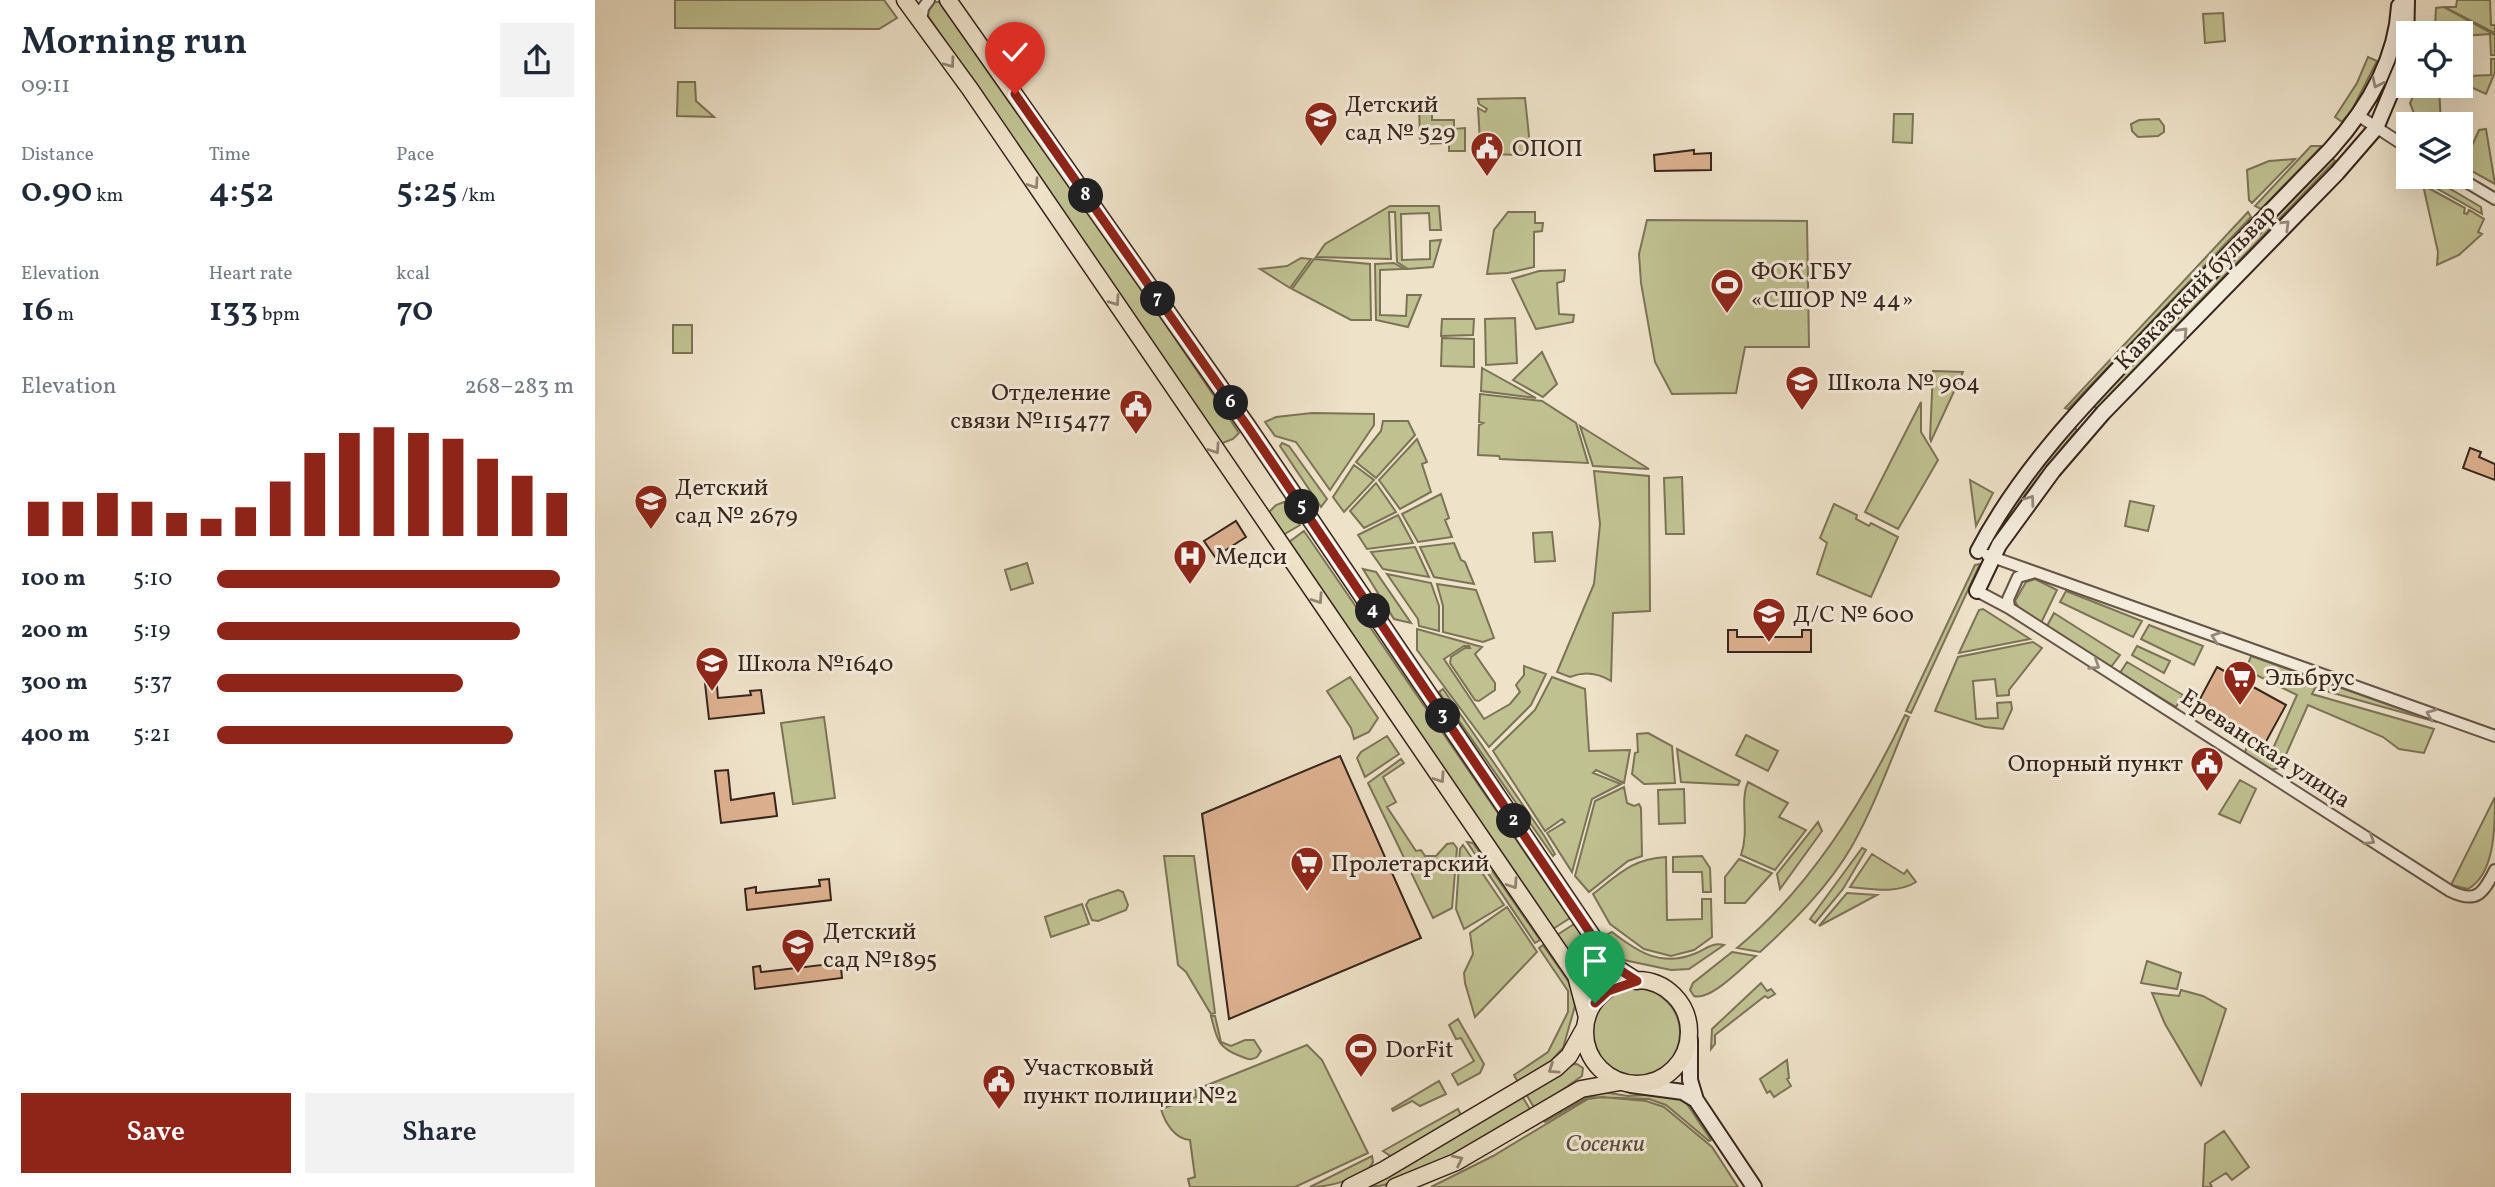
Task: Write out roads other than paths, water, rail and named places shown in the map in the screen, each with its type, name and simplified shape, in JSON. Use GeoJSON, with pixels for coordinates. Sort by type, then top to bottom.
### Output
{"type":"FeatureCollection","features":[{"type":"Feature","properties":{"kind":"main road"},"geometry":{"type":"LineString","coordinates":[[905,0],[970,89],[1576,976],[1593,1058],[1602,1071],[1626,1084],[1683,1092],[1696,1100]]}},
{"type":"Feature","properties":{"kind":"main road"},"geometry":{"type":"LineString","coordinates":[[948,0],[1248,427],[1612,965],[1637,981]]}},
{"type":"Feature","properties":{"kind":"main road","name":"Кавказский бульвар"},"geometry":{"type":"LineString","coordinates":[[1978,551],[2008,498],[2088,401],[2330,150],[2359,116],[2389,56],[2398,24],[2399,0]]}},
{"type":"Feature","properties":{"kind":"main road","name":"Кавказский бульвар"},"geometry":{"type":"LineString","coordinates":[[2407,0],[2407,21]]}},
{"type":"Feature","properties":{"kind":"main road"},"geometry":{"type":"LineString","coordinates":[[2408,21],[2415,0]]}},
{"type":"Feature","properties":{"kind":"main road","name":"Кавказский бульвар"},"geometry":{"type":"LineString","coordinates":[[1977,590],[1993,557],[2028,501],[2103,414],[2337,173],[2376,128],[2396,80]]}},
{"type":"Feature","properties":{"kind":"main road"},"geometry":{"type":"LineString","coordinates":[[2088,401],[2088,414],[2094,417],[2103,414]]}},
{"type":"Feature","properties":{"kind":"main road"},"geometry":{"type":"LineString","coordinates":[[2066,427],[2071,424],[2078,425],[2083,433],[2081,439]]}},
{"type":"Feature","properties":{"kind":"main road"},"geometry":{"type":"LineString","coordinates":[[1576,976],[1591,985],[1606,977],[1608,970],[1603,952]]}},
{"type":"Feature","properties":{"kind":"main road"},"geometry":{"type":"LineString","coordinates":[[1350,1187],[1384,1170],[1556,1068],[1569,1056],[1604,993],[1637,981],[1654,982],[1680,1001],[1688,1018],[1690,1080],[1696,1100],[1754,1187]]}},
{"type":"Feature","properties":{"kind":"main road"},"geometry":{"type":"LineString","coordinates":[[1395,1187],[1456,1162],[1581,1089],[1653,1080],[1667,1073],[1682,1058],[1690,1040]]}},
{"type":"Feature","properties":{"kind":"street"},"geometry":{"type":"LineString","coordinates":[[921,22],[923,8],[929,0]]}},
{"type":"Feature","properties":{"kind":"street"},"geometry":{"type":"LineString","coordinates":[[2359,116],[2396,140]]}},
{"type":"Feature","properties":{"kind":"street"},"geometry":{"type":"LineString","coordinates":[[2473,186],[2495,199]]}},
{"type":"Feature","properties":{"kind":"street"},"geometry":{"type":"LineString","coordinates":[[1978,551],[2032,573],[2495,736]]}},
{"type":"Feature","properties":{"kind":"street"},"geometry":{"type":"LineString","coordinates":[[2009,608],[2008,599],[2018,577],[2032,573]]}},
{"type":"Feature","properties":{"kind":"street","name":"Ереванская улица"},"geometry":{"type":"LineString","coordinates":[[1977,590],[2450,891],[2476,896],[2487,887],[2495,870]]}},
{"type":"Feature","properties":{"kind":"place","name":"Детский сад № 529"},"geometry":{"type":"Point","coordinates":[1321,148]}},
{"type":"Feature","properties":{"kind":"place","name":"ОПОП"},"geometry":{"type":"Point","coordinates":[1487,178]}},
{"type":"Feature","properties":{"kind":"place","name":"ФОК ГБУ «СШОР № 44»"},"geometry":{"type":"Point","coordinates":[1727,315]}},
{"type":"Feature","properties":{"kind":"place","name":"Школа № 904"},"geometry":{"type":"Point","coordinates":[1802,412]}},
{"type":"Feature","properties":{"kind":"place","name":"Отделение связи №115477"},"geometry":{"type":"Point","coordinates":[1136,436]}},
{"type":"Feature","properties":{"kind":"place","name":"Детский сад № 2679"},"geometry":{"type":"Point","coordinates":[651,531]}},
{"type":"Feature","properties":{"kind":"place","name":"Медси"},"geometry":{"type":"Point","coordinates":[1190,586]}},
{"type":"Feature","properties":{"kind":"place","name":"Д/C № 600"},"geometry":{"type":"Point","coordinates":[1769,644]}},
{"type":"Feature","properties":{"kind":"place","name":"Школа №1640"},"geometry":{"type":"Point","coordinates":[712,693]}},
{"type":"Feature","properties":{"kind":"place","name":"Эльбрус"},"geometry":{"type":"Point","coordinates":[2240,707]}},
{"type":"Feature","properties":{"kind":"place","name":"Опорный пункт"},"geometry":{"type":"Point","coordinates":[2207,793]}},
{"type":"Feature","properties":{"kind":"place","name":"Пролетарский"},"geometry":{"type":"Point","coordinates":[1307,893]}},
{"type":"Feature","properties":{"kind":"place","name":"Детский сад №1895"},"geometry":{"type":"Point","coordinates":[798,975]}},
{"type":"Feature","properties":{"kind":"place","name":"DorFit"},"geometry":{"type":"Point","coordinates":[1361,1079]}},
{"type":"Feature","properties":{"kind":"place","name":"Участковый пункт полиции №2"},"geometry":{"type":"Point","coordinates":[999,1111]}},
{"type":"Feature","properties":{"kind":"park label","name":"Сосенки"},"geometry":{"type":"Point","coordinates":[1605,1143]}}]}
